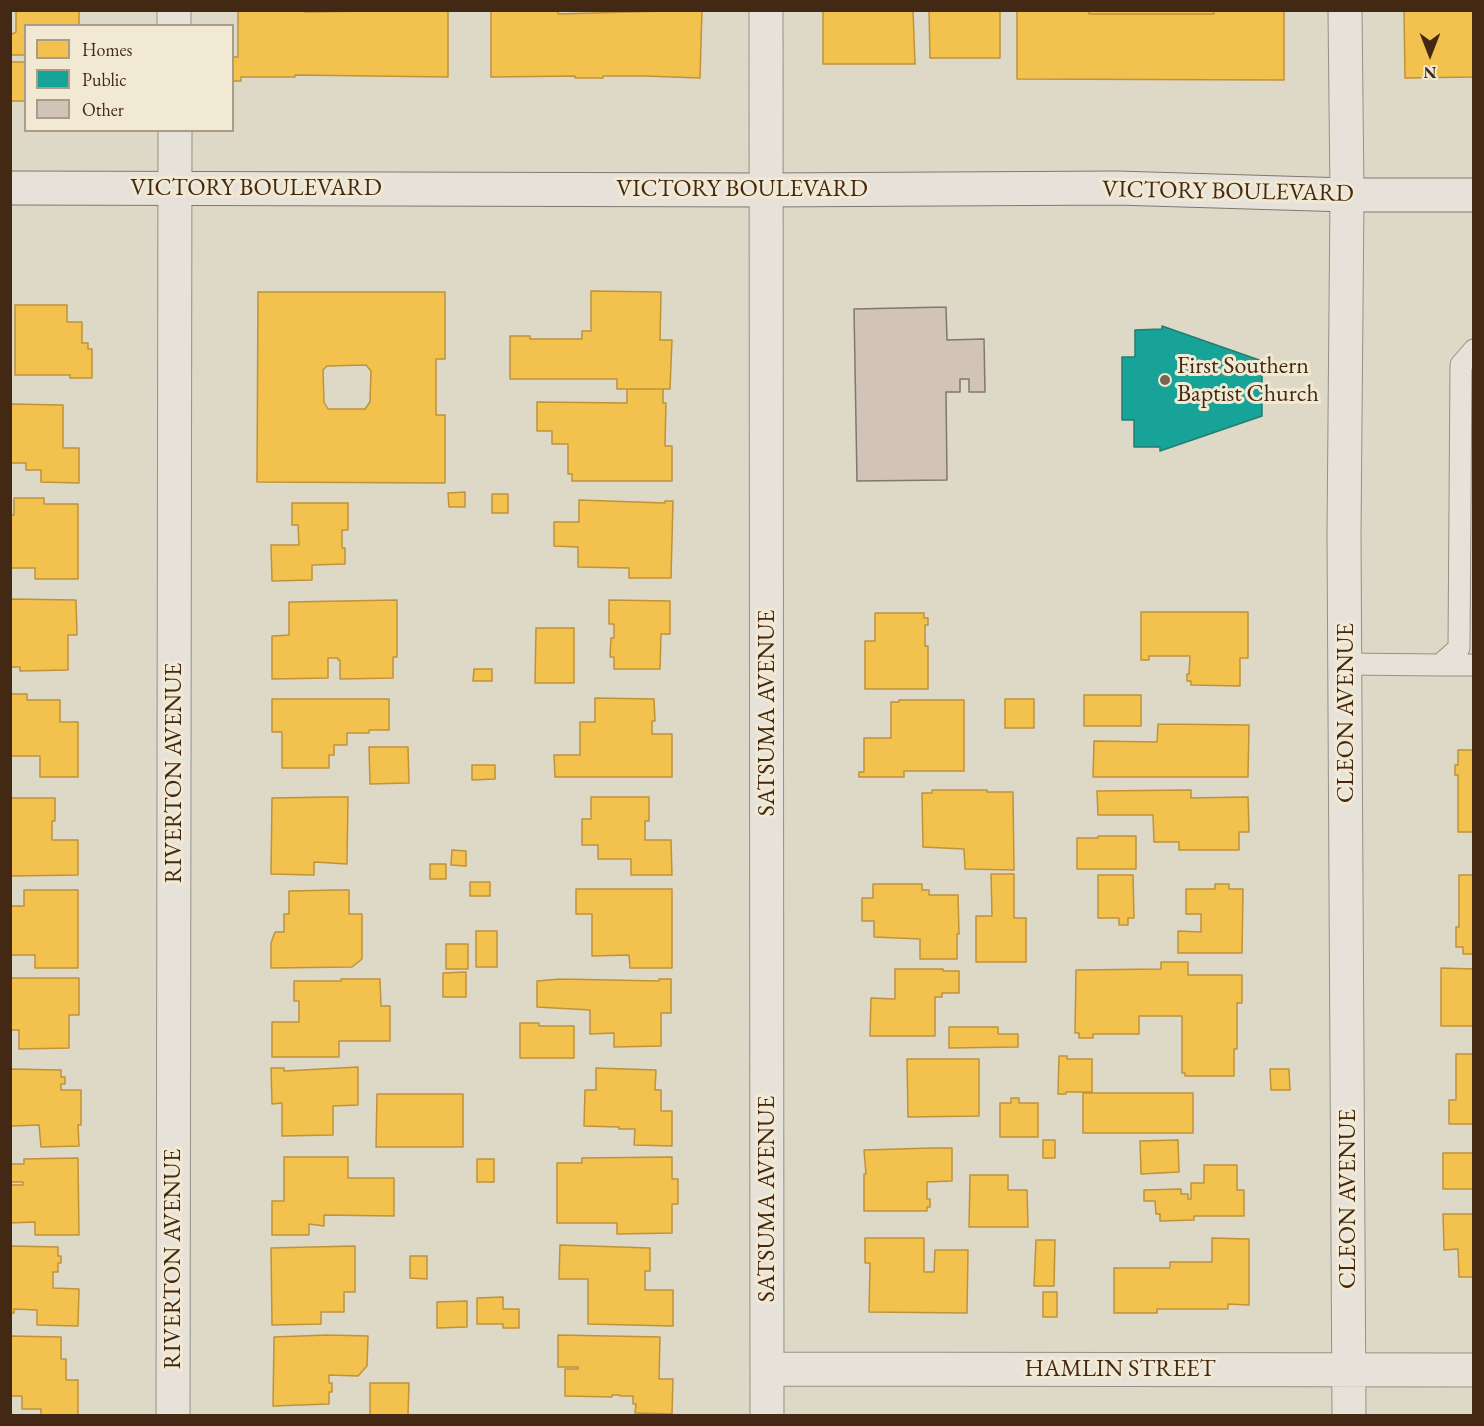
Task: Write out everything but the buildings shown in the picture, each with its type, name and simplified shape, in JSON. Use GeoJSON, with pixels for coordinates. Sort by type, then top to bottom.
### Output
{"type":"FeatureCollection","features":[{"type":"Feature","properties":{"kind":"street","name":"SATSUMA AVENUE"},"geometry":{"type":"LineString","coordinates":[[766,10],[767,1416]]}},
{"type":"Feature","properties":{"kind":"street","name":"CLEON AVENUE"},"geometry":{"type":"LineString","coordinates":[[1345,10],[1347,195],[1344,522],[1349,1416]]}},
{"type":"Feature","properties":{"kind":"street","name":"RIVERTON AVENUE"},"geometry":{"type":"LineString","coordinates":[[173,1416],[175,132]]}},
{"type":"Feature","properties":{"kind":"street","name":"VICTORY BOULEVARD"},"geometry":{"type":"LineString","coordinates":[[10,188],[767,190],[1116,188],[1347,195],[1473,195]]}},
{"type":"Feature","properties":{"kind":"street","name":"HAMLIN STREET"},"geometry":{"type":"LineString","coordinates":[[767,1368],[1473,1370]]}},
{"type":"Feature","properties":{"kind":"lane"},"geometry":{"type":"LineString","coordinates":[[1440,665],[1460,648],[1461,364],[1473,350]]}},
{"type":"Feature","properties":{"kind":"lane"},"geometry":{"type":"LineString","coordinates":[[1346,664],[1473,665]]}},
{"type":"Feature","properties":{"kind":"place","name":"First Southern Baptist Church"},"geometry":{"type":"Point","coordinates":[1165,380]}}]}
